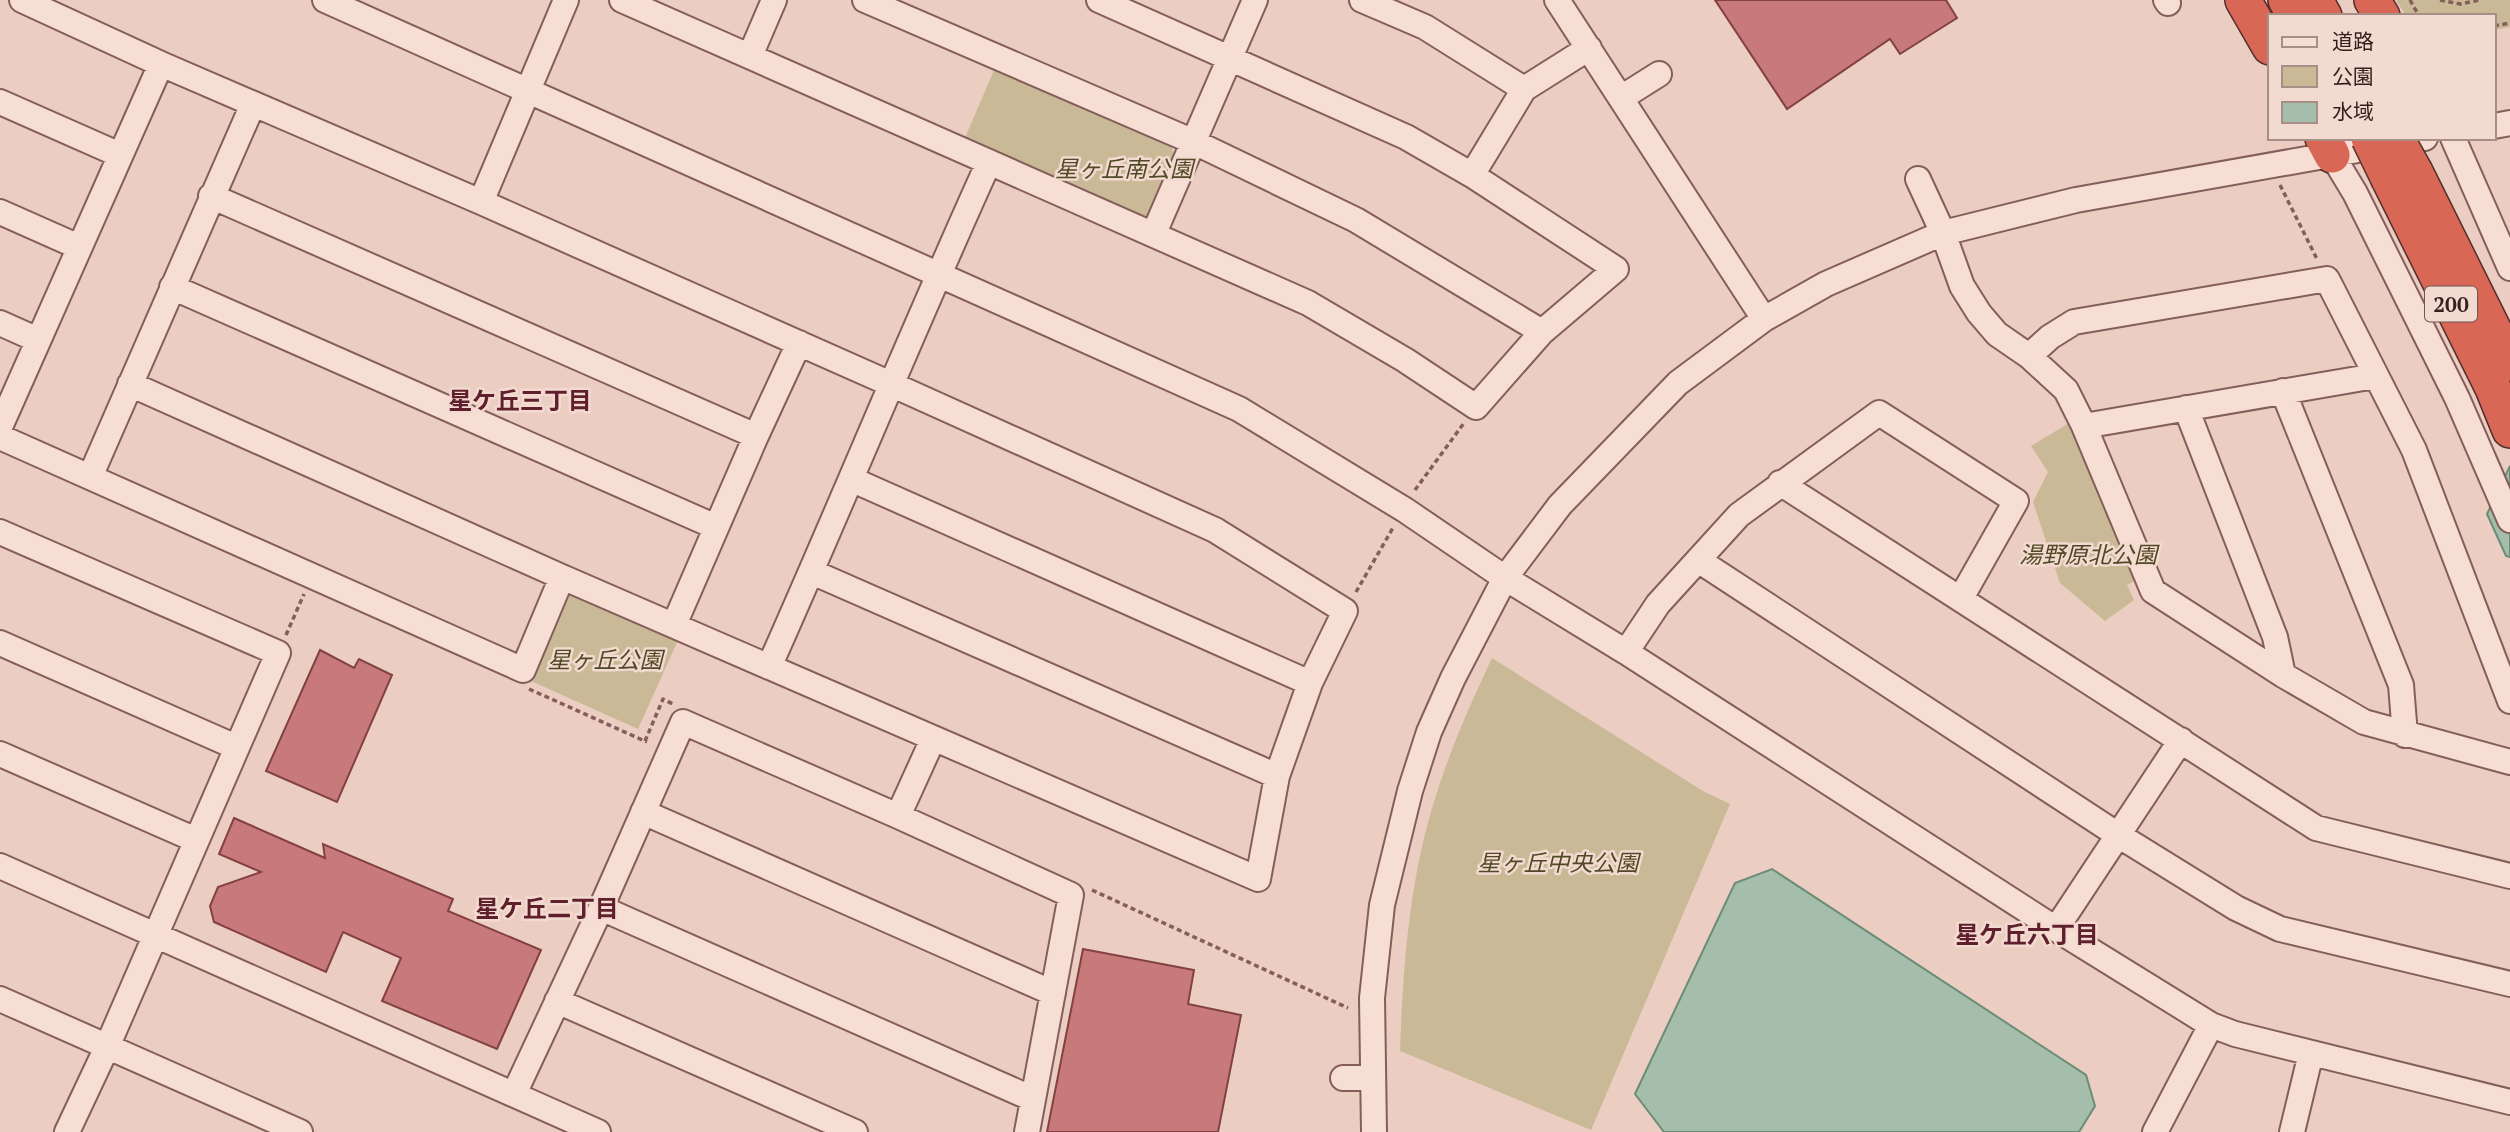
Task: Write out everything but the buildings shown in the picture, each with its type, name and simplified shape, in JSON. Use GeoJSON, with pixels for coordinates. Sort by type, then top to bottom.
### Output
{"type":"FeatureCollection","features":[{"type":"Feature","properties":{"kind":"highway"},"geometry":{"type":"LineString","coordinates":[[2243,0],[2268,44]]}},
{"type":"Feature","properties":{"kind":"highway","name":"200"},"geometry":{"type":"LineString","coordinates":[[2371,140],[2402,175],[2510,363]]}},
{"type":"Feature","properties":{"kind":"highway","name":"200"},"geometry":{"type":"LineString","coordinates":[[2396,140],[2402,175],[2510,430]]}},
{"type":"Feature","properties":{"kind":"street"},"geometry":{"type":"LineString","coordinates":[[22,0],[1215,530],[1345,611],[1310,683],[1277,776],[1258,879],[562,577],[130,384]]}},
{"type":"Feature","properties":{"kind":"street"},"geometry":{"type":"LineString","coordinates":[[325,0],[1239,409],[1405,510],[1505,578],[1626,652],[2056,929],[2211,1025],[2235,1034],[2510,1102]]}},
{"type":"Feature","properties":{"kind":"street"},"geometry":{"type":"LineString","coordinates":[[481,202],[566,0]]}},
{"type":"Feature","properties":{"kind":"street"},"geometry":{"type":"LineString","coordinates":[[622,0],[1308,303],[1405,360],[1476,407],[1542,332],[1616,269],[1472,175],[1406,136],[1100,0]]}},
{"type":"Feature","properties":{"kind":"street"},"geometry":{"type":"LineString","coordinates":[[750,56],[774,0]]}},
{"type":"Feature","properties":{"kind":"street"},"geometry":{"type":"LineString","coordinates":[[865,0],[1194,142],[1356,220],[1542,332]]}},
{"type":"Feature","properties":{"kind":"street"},"geometry":{"type":"LineString","coordinates":[[1154,233],[1255,0]]}},
{"type":"Feature","properties":{"kind":"street"},"geometry":{"type":"LineString","coordinates":[[1362,0],[1424,27],[1524,89]]}},
{"type":"Feature","properties":{"kind":"street"},"geometry":{"type":"LineString","coordinates":[[1557,0],[1764,319]]}},
{"type":"Feature","properties":{"kind":"street"},"geometry":{"type":"LineString","coordinates":[[1472,175],[1524,89],[1589,48]]}},
{"type":"Feature","properties":{"kind":"street"},"geometry":{"type":"LineString","coordinates":[[0,427],[161,64]]}},
{"type":"Feature","properties":{"kind":"street"},"geometry":{"type":"LineString","coordinates":[[1621,98],[1660,74]]}},
{"type":"Feature","properties":{"kind":"street"},"geometry":{"type":"LineString","coordinates":[[0,102],[120,155]]}},
{"type":"Feature","properties":{"kind":"street"},"geometry":{"type":"LineString","coordinates":[[90,477],[253,104]]}},
{"type":"Feature","properties":{"kind":"street"},"geometry":{"type":"LineString","coordinates":[[1374,1132],[1372,998],[1382,905],[1410,791],[1429,732],[1505,578],[1560,505],[1678,383],[1764,319],[1826,284],[1943,233],[2076,200],[2328,147],[2403,140]]}},
{"type":"Feature","properties":{"kind":"street"},"geometry":{"type":"LineString","coordinates":[[2454,140],[2510,268]]}},
{"type":"Feature","properties":{"kind":"street"},"geometry":{"type":"LineString","coordinates":[[2328,147],[2355,193],[2458,398],[2510,520]]}},
{"type":"Feature","properties":{"kind":"street"},"geometry":{"type":"LineString","coordinates":[[769,667],[853,480],[939,273],[989,162]]}},
{"type":"Feature","properties":{"kind":"street"},"geometry":{"type":"LineString","coordinates":[[1918,179],[1943,233],[1962,286],[1979,313],[1997,334],[2029,356],[2066,390],[2084,426],[2153,591],[2283,675],[2364,722],[2510,762]]}},
{"type":"Feature","properties":{"kind":"street"},"geometry":{"type":"LineString","coordinates":[[211,196],[756,436]]}},
{"type":"Feature","properties":{"kind":"street"},"geometry":{"type":"LineString","coordinates":[[0,212],[79,247]]}},
{"type":"Feature","properties":{"kind":"street"},"geometry":{"type":"LineString","coordinates":[[2029,356],[2050,337],[2074,322],[2327,279],[2414,450],[2509,697]]}},
{"type":"Feature","properties":{"kind":"street"},"geometry":{"type":"LineString","coordinates":[[172,287],[716,527]]}},
{"type":"Feature","properties":{"kind":"street"},"geometry":{"type":"LineString","coordinates":[[0,323],[38,340]]}},
{"type":"Feature","properties":{"kind":"street"},"geometry":{"type":"LineString","coordinates":[[674,625],[799,343]]}},
{"type":"Feature","properties":{"kind":"street"},"geometry":{"type":"LineString","coordinates":[[2084,426],[2375,376]]}},
{"type":"Feature","properties":{"kind":"street"},"geometry":{"type":"LineString","coordinates":[[2283,391],[2401,685],[2405,735]]}},
{"type":"Feature","properties":{"kind":"street"},"geometry":{"type":"LineString","coordinates":[[2186,408],[2275,637],[2283,675]]}},
{"type":"Feature","properties":{"kind":"street"},"geometry":{"type":"LineString","coordinates":[[1626,652],[1658,604],[1739,514],[1879,413],[2016,501],[1961,598]]}},
{"type":"Feature","properties":{"kind":"street"},"geometry":{"type":"LineString","coordinates":[[0,437],[523,670],[562,577]]}},
{"type":"Feature","properties":{"kind":"street"},"geometry":{"type":"LineString","coordinates":[[853,480],[1310,683]]}},
{"type":"Feature","properties":{"kind":"street"},"geometry":{"type":"LineString","coordinates":[[1780,483],[2316,828],[2510,876]]}},
{"type":"Feature","properties":{"kind":"street"},"geometry":{"type":"LineString","coordinates":[[0,532],[278,653],[107,1047],[67,1132]]}},
{"type":"Feature","properties":{"kind":"street"},"geometry":{"type":"LineString","coordinates":[[1698,560],[2118,835],[2236,908],[2280,929],[2510,984]]}},
{"type":"Feature","properties":{"kind":"street"},"geometry":{"type":"LineString","coordinates":[[812,572],[1277,776]]}},
{"type":"Feature","properties":{"kind":"street"},"geometry":{"type":"LineString","coordinates":[[0,643],[236,747]]}},
{"type":"Feature","properties":{"kind":"street"},"geometry":{"type":"LineString","coordinates":[[514,1094],[601,908],[682,722],[1071,895],[1027,1132]]}},
{"type":"Feature","properties":{"kind":"street"},"geometry":{"type":"LineString","coordinates":[[898,816],[933,739]]}},
{"type":"Feature","properties":{"kind":"street"},"geometry":{"type":"LineString","coordinates":[[2056,929],[2181,740]]}},
{"type":"Feature","properties":{"kind":"street"},"geometry":{"type":"LineString","coordinates":[[0,754],[196,840]]}},
{"type":"Feature","properties":{"kind":"street"},"geometry":{"type":"LineString","coordinates":[[642,812],[1052,993]]}},
{"type":"Feature","properties":{"kind":"street"},"geometry":{"type":"LineString","coordinates":[[0,866],[598,1132]]}},
{"type":"Feature","properties":{"kind":"street"},"geometry":{"type":"LineString","coordinates":[[601,908],[1033,1099]]}},
{"type":"Feature","properties":{"kind":"street"},"geometry":{"type":"LineString","coordinates":[[0,999],[300,1132]]}},
{"type":"Feature","properties":{"kind":"street"},"geometry":{"type":"LineString","coordinates":[[557,1002],[855,1132]]}},
{"type":"Feature","properties":{"kind":"street"},"geometry":{"type":"LineString","coordinates":[[2155,1132],[2211,1025]]}},
{"type":"Feature","properties":{"kind":"street"},"geometry":{"type":"LineString","coordinates":[[2292,1132],[2311,1053]]}},
{"type":"Feature","properties":{"kind":"street"},"geometry":{"type":"LineString","coordinates":[[1343,1078],[1373,1078]]}},
{"type":"Feature","properties":{"kind":"path"},"geometry":{"type":"LineString","coordinates":[[2440,0],[2460,4],[2480,0]]}},
{"type":"Feature","properties":{"kind":"path"},"geometry":{"type":"LineString","coordinates":[[2280,185],[2327,279]]}},
{"type":"Feature","properties":{"kind":"path"},"geometry":{"type":"LineString","coordinates":[[1415,490],[1476,407]]}},
{"type":"Feature","properties":{"kind":"path"},"geometry":{"type":"LineString","coordinates":[[1345,611],[1395,524]]}},
{"type":"Feature","properties":{"kind":"path"},"geometry":{"type":"LineString","coordinates":[[278,653],[306,590]]}},
{"type":"Feature","properties":{"kind":"green space"},"geometry":{"type":"Polygon","coordinates":[[[2396,0],[2510,0],[2510,27],[2496,30],[2496,14],[2405,14],[2396,0]]]}},
{"type":"Feature","properties":{"kind":"green space","name":"星ヶ丘南公園"},"geometry":{"type":"Polygon","coordinates":[[[995,68],[1171,145],[1175,157],[1148,215],[1141,219],[964,140],[995,68]]]}},
{"type":"Feature","properties":{"kind":"green space","name":"湯野原北公園"},"geometry":{"type":"Polygon","coordinates":[[[2069,423],[2080,437],[2138,579],[2127,585],[2134,600],[2105,621],[2060,583],[2033,502],[2048,472],[2031,446],[2069,423]]]}},
{"type":"Feature","properties":{"kind":"green space","name":"星ヶ丘公園"},"geometry":{"type":"Polygon","coordinates":[[[576,592],[679,638],[638,729],[531,681],[566,596],[576,592]]]}},
{"type":"Feature","properties":{"kind":"green space","name":"星ヶ丘中央公園"},"geometry":{"type":"Polygon","coordinates":[[[1492,658],[1703,791],[1730,804],[1591,1130],[1400,1051],[1409,925],[1425,832],[1453,747],[1492,658]]]}},
{"type":"Feature","properties":{"kind":"water"},"geometry":{"type":"Polygon","coordinates":[[[2510,466],[2510,557],[2506,556],[2487,514],[2510,466]]]}},
{"type":"Feature","properties":{"kind":"water"},"geometry":{"type":"Polygon","coordinates":[[[1772,869],[2086,1075],[2095,1106],[2079,1132],[1664,1132],[1635,1094],[1735,883],[1772,869]]]}},
{"type":"Feature","properties":{"kind":"district","name":"星ケ丘三丁目"},"geometry":{"type":"Point","coordinates":[520,400]}},
{"type":"Feature","properties":{"kind":"district","name":"星ケ丘二丁目"},"geometry":{"type":"Point","coordinates":[547,908]}},
{"type":"Feature","properties":{"kind":"district","name":"星ケ丘六丁目"},"geometry":{"type":"Point","coordinates":[2027,934]}}]}
